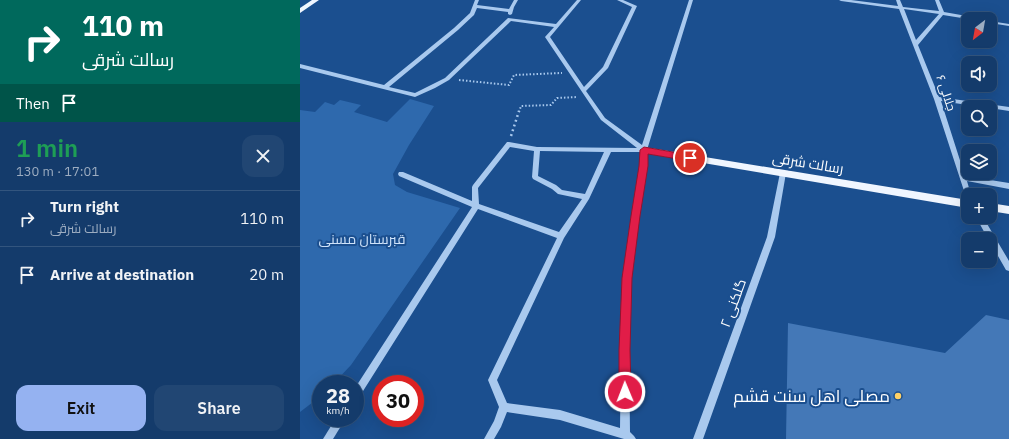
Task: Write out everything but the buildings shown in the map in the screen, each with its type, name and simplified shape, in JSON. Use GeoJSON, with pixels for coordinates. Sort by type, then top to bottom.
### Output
{"type":"FeatureCollection","features":[{"type":"Feature","properties":{"kind":"main road"},"geometry":{"type":"LineString","coordinates":[[300,11],[316,0]]}},
{"type":"Feature","properties":{"kind":"main road","name":"رسالت شرقی"},"geometry":{"type":"LineString","coordinates":[[644,150],[961,203]]}},
{"type":"Feature","properties":{"kind":"main road"},"geometry":{"type":"LineString","coordinates":[[997,208],[1009,210]]}},
{"type":"Feature","properties":{"kind":"street"},"geometry":{"type":"LineString","coordinates":[[385,87],[456,29],[472,14],[477,0]]}},
{"type":"Feature","properties":{"kind":"street"},"geometry":{"type":"LineString","coordinates":[[300,66],[415,95],[447,79],[510,18],[511,11],[516,0]]}},
{"type":"Feature","properties":{"kind":"street"},"geometry":{"type":"LineString","coordinates":[[579,0],[547,37],[603,119],[644,150]]}},
{"type":"Feature","properties":{"kind":"street"},"geometry":{"type":"LineString","coordinates":[[583,91],[605,68],[635,6],[619,0]]}},
{"type":"Feature","properties":{"kind":"street"},"geometry":{"type":"LineString","coordinates":[[504,407],[560,415],[628,437],[625,350],[627,278],[635,216],[644,166],[644,150],[691,0]]}},
{"type":"Feature","properties":{"kind":"street"},"geometry":{"type":"LineString","coordinates":[[841,0],[961,16]]}},
{"type":"Feature","properties":{"kind":"street","name":"جلالی ۶"},"geometry":{"type":"LineString","coordinates":[[898,0],[936,99],[961,175]]}},
{"type":"Feature","properties":{"kind":"street"},"geometry":{"type":"LineString","coordinates":[[937,0],[942,13]]}},
{"type":"Feature","properties":{"kind":"street"},"geometry":{"type":"LineString","coordinates":[[475,6],[511,11]]}},
{"type":"Feature","properties":{"kind":"street"},"geometry":{"type":"LineString","coordinates":[[916,44],[942,13]]}},
{"type":"Feature","properties":{"kind":"street"},"geometry":{"type":"LineString","coordinates":[[510,18],[557,26]]}},
{"type":"Feature","properties":{"kind":"street"},"geometry":{"type":"LineString","coordinates":[[997,23],[1009,25]]}},
{"type":"Feature","properties":{"kind":"street"},"geometry":{"type":"LineString","coordinates":[[300,72],[307,67]]}},
{"type":"Feature","properties":{"kind":"street"},"geometry":{"type":"LineString","coordinates":[[936,99],[1009,109]]}},
{"type":"Feature","properties":{"kind":"street"},"geometry":{"type":"LineString","coordinates":[[364,382],[476,206],[475,187],[509,144],[537,149],[608,151],[644,150]]}},
{"type":"Feature","properties":{"kind":"street"},"geometry":{"type":"LineString","coordinates":[[537,149],[535,177],[554,186],[560,192],[587,197]]}},
{"type":"Feature","properties":{"kind":"street"},"geometry":{"type":"LineString","coordinates":[[488,439],[498,424],[504,407],[492,380],[561,236],[587,197],[608,151]]}},
{"type":"Feature","properties":{"kind":"street","name":"گلکنی ۲"},"geometry":{"type":"LineString","coordinates":[[698,439],[771,237],[783,173]]}},
{"type":"Feature","properties":{"kind":"street"},"geometry":{"type":"LineString","coordinates":[[401,174],[476,206],[561,236]]}},
{"type":"Feature","properties":{"kind":"street"},"geometry":{"type":"LineString","coordinates":[[974,180],[1009,186]]}},
{"type":"Feature","properties":{"kind":"street"},"geometry":{"type":"LineString","coordinates":[[983,224],[1009,268]]}},
{"type":"Feature","properties":{"kind":"street"},"geometry":{"type":"LineString","coordinates":[[328,439],[335,427]]}},
{"type":"Feature","properties":{"kind":"path"},"geometry":{"type":"LineString","coordinates":[[447,79],[509,85],[514,75],[571,73]]}},
{"type":"Feature","properties":{"kind":"path"},"geometry":{"type":"LineString","coordinates":[[509,144],[521,106],[551,105],[556,98],[587,96]]}},
{"type":"Feature","properties":{"kind":"green space","name":"قبرستان مسنی"},"geometry":{"type":"Polygon","coordinates":[[[410,99],[434,106],[409,145],[393,174],[395,185],[407,192],[460,208],[351,365],[342,375],[312,375],[312,403],[300,412],[300,110],[315,112],[325,102],[334,105],[340,100],[361,105],[354,112],[387,122],[410,99]]]}},
{"type":"Feature","properties":{"kind":"place","name":"مصلی اهل سنت قشم"},"geometry":{"type":"Point","coordinates":[898,396]}},
{"type":"Feature","properties":{"kind":"route"},"geometry":{"type":"LineString","coordinates":[[625,392],[627,278],[635,216],[644,166],[644,150],[690,158]]}}]}
